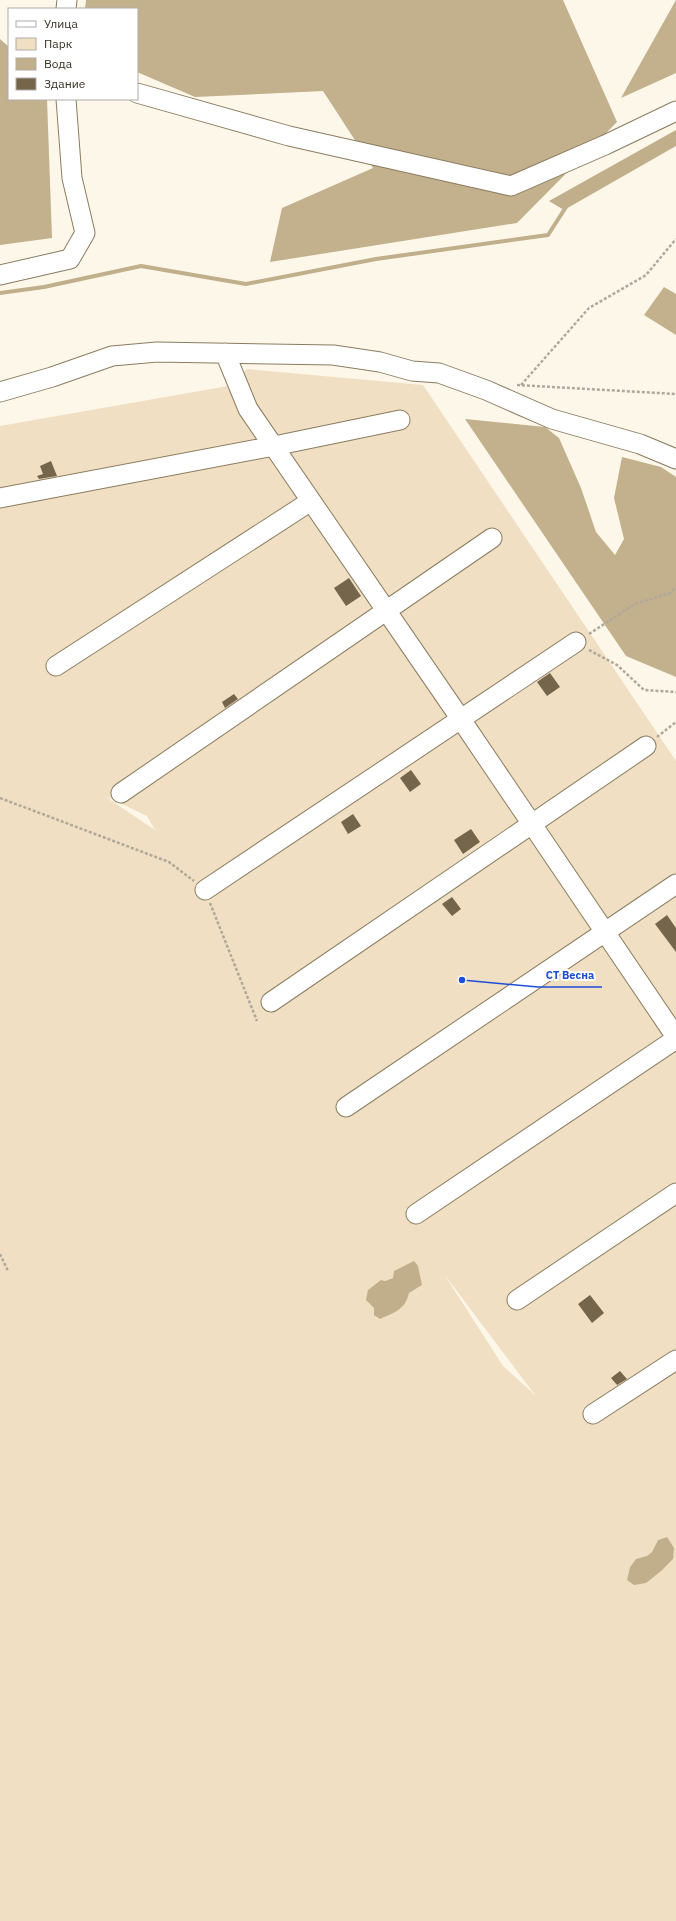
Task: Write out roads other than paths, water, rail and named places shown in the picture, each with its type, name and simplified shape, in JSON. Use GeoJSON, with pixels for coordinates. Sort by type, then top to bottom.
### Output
{"type":"FeatureCollection","features":[{"type":"Feature","properties":{"kind":"street"},"geometry":{"type":"LineString","coordinates":[[138,93],[289,136],[511,186],[605,145],[676,111]]}},
{"type":"Feature","properties":{"kind":"street"},"geometry":{"type":"LineString","coordinates":[[0,275],[70,259],[85,233],[72,178],[66,100]]}},
{"type":"Feature","properties":{"kind":"street"},"geometry":{"type":"LineString","coordinates":[[0,392],[52,377],[112,356],[156,352],[333,355],[380,362],[412,371],[439,373],[486,390],[552,419],[640,444],[676,459]]}},
{"type":"Feature","properties":{"kind":"street"},"geometry":{"type":"LineString","coordinates":[[225,353],[248,409],[460,718],[676,1038],[416,1214]]}},
{"type":"Feature","properties":{"kind":"street"},"geometry":{"type":"LineString","coordinates":[[0,498],[274,446],[400,420]]}},
{"type":"Feature","properties":{"kind":"street"},"geometry":{"type":"LineString","coordinates":[[56,666],[312,501]]}},
{"type":"Feature","properties":{"kind":"street"},"geometry":{"type":"LineString","coordinates":[[120,793],[387,612],[492,538]]}},
{"type":"Feature","properties":{"kind":"street"},"geometry":{"type":"LineString","coordinates":[[205,890],[460,718],[576,642]]}},
{"type":"Feature","properties":{"kind":"street"},"geometry":{"type":"LineString","coordinates":[[271,1002],[646,746]]}},
{"type":"Feature","properties":{"kind":"street"},"geometry":{"type":"LineString","coordinates":[[346,1108],[676,884]]}},
{"type":"Feature","properties":{"kind":"street"},"geometry":{"type":"LineString","coordinates":[[518,1300],[676,1193]]}},
{"type":"Feature","properties":{"kind":"street"},"geometry":{"type":"LineString","coordinates":[[593,1414],[676,1360]]}},
{"type":"Feature","properties":{"kind":"water"},"geometry":{"type":"Polygon","coordinates":[[[676,130],[676,146],[564,210],[549,201],[676,130]]]}},
{"type":"Feature","properties":{"kind":"water"},"geometry":{"type":"Polygon","coordinates":[[[414,1261],[418,1266],[422,1285],[409,1293],[405,1303],[399,1310],[380,1319],[374,1315],[374,1308],[366,1300],[368,1290],[381,1280],[385,1281],[393,1278],[394,1271],[414,1261]]]}},
{"type":"Feature","properties":{"kind":"water"},"geometry":{"type":"Polygon","coordinates":[[[667,1537],[674,1548],[673,1559],[646,1583],[634,1585],[627,1580],[630,1567],[636,1559],[647,1556],[652,1552],[658,1540],[667,1537]]]}},
{"type":"Feature","properties":{"kind":"waterway"},"geometry":{"type":"LineString","coordinates":[[0,293],[44,287],[141,266],[246,284],[376,259],[548,235],[566,207]]}},
{"type":"Feature","properties":{"kind":"place","name":"СТ Весна"},"geometry":{"type":"Point","coordinates":[462,980]}}]}
